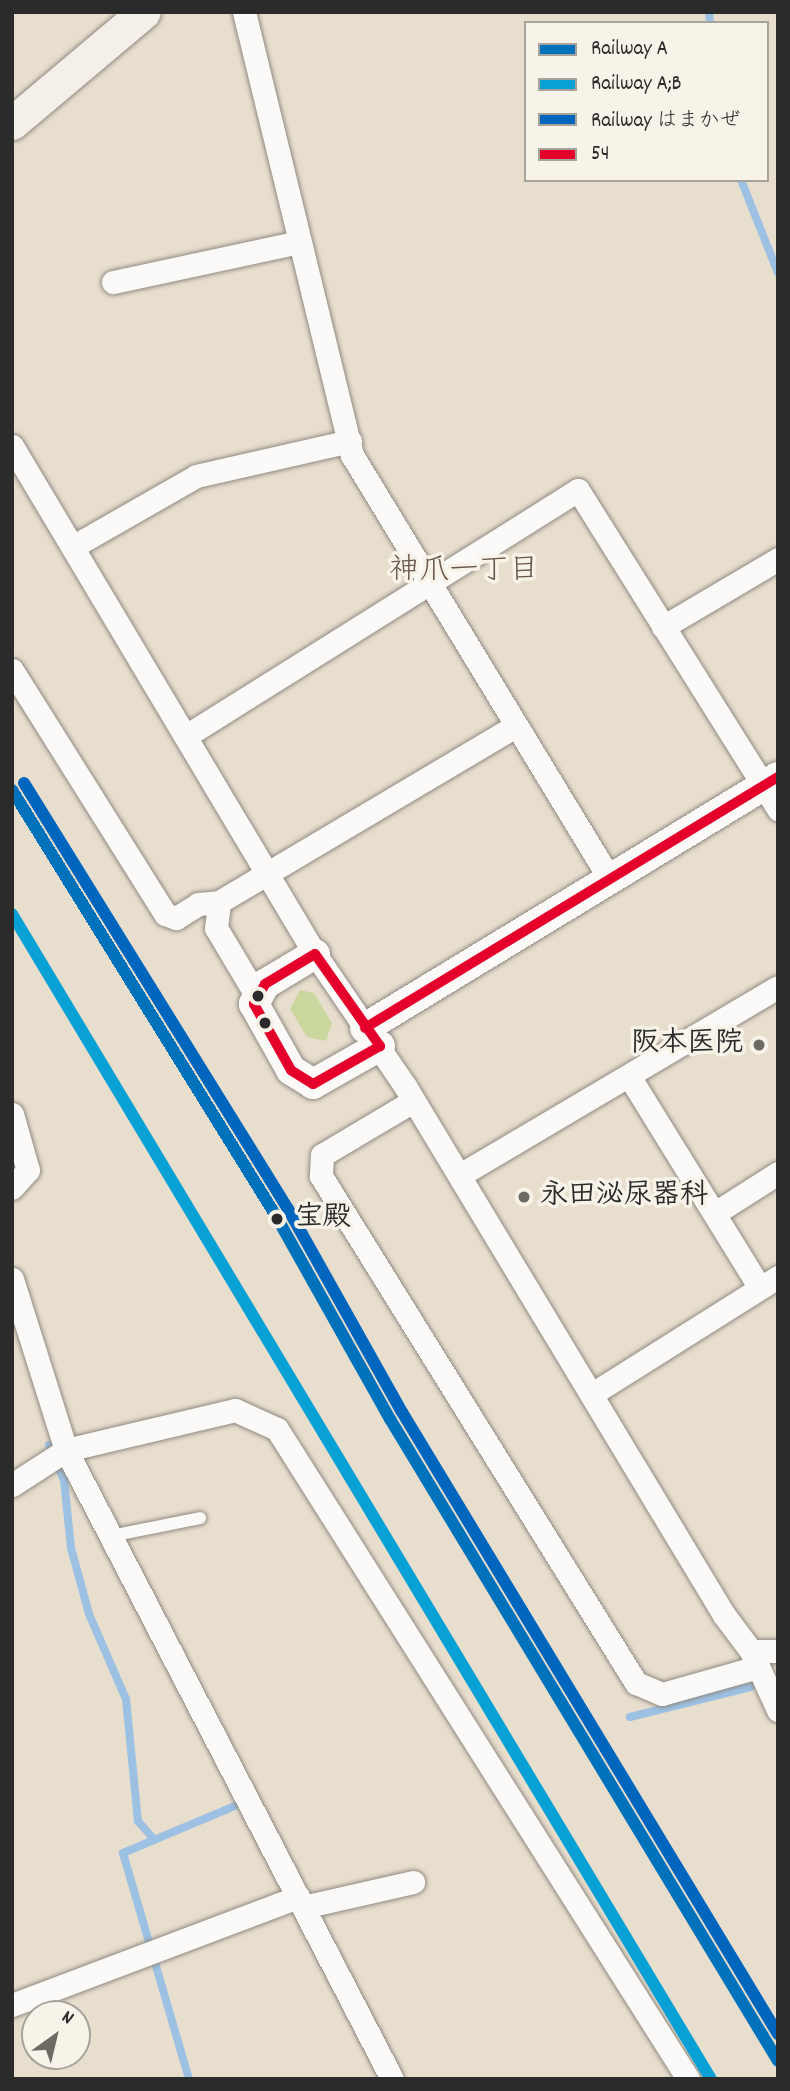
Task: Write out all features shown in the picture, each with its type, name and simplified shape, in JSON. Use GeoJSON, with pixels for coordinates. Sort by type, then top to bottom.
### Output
{"type":"FeatureCollection","features":[{"type":"Feature","properties":{"kind":"main road"},"geometry":{"type":"LineString","coordinates":[[12,123],[144,12]]}},
{"type":"Feature","properties":{"kind":"street"},"geometry":{"type":"LineString","coordinates":[[244,12],[349,441],[425,581],[609,878]]}},
{"type":"Feature","properties":{"kind":"street"},"geometry":{"type":"LineString","coordinates":[[113,282],[300,242]]}},
{"type":"Feature","properties":{"kind":"street"},"geometry":{"type":"LineString","coordinates":[[74,546],[196,476],[349,441]]}},
{"type":"Feature","properties":{"kind":"street"},"geometry":{"type":"LineString","coordinates":[[12,446],[189,734],[315,954],[372,1037],[460,1175],[723,1615],[755,1659],[778,1710]]}},
{"type":"Feature","properties":{"kind":"street"},"geometry":{"type":"LineString","coordinates":[[189,734],[425,581],[578,490],[663,627],[773,790],[609,878],[372,1037],[322,1082],[304,1081],[262,1024],[256,995],[216,928],[219,902]]}},
{"type":"Feature","properties":{"kind":"street"},"geometry":{"type":"LineString","coordinates":[[663,627],[778,559]]}},
{"type":"Feature","properties":{"kind":"street"},"geometry":{"type":"LineString","coordinates":[[12,670],[165,914],[176,918],[198,904],[219,902],[515,726]]}},
{"type":"Feature","properties":{"kind":"street"},"geometry":{"type":"LineString","coordinates":[[256,995],[315,954]]}},
{"type":"Feature","properties":{"kind":"street"},"geometry":{"type":"LineString","coordinates":[[460,1175],[778,987]]}},
{"type":"Feature","properties":{"kind":"street"},"geometry":{"type":"LineString","coordinates":[[592,1394],[768,1281],[715,1213],[629,1076]]}},
{"type":"Feature","properties":{"kind":"street"},"geometry":{"type":"LineString","coordinates":[[413,1101],[322,1155],[321,1176],[636,1683],[662,1694],[778,1651]]}},
{"type":"Feature","properties":{"kind":"street"},"geometry":{"type":"LineString","coordinates":[[12,1114],[28,1170],[12,1188]]}},
{"type":"Feature","properties":{"kind":"street"},"geometry":{"type":"LineString","coordinates":[[715,1213],[778,1174]]}},
{"type":"Feature","properties":{"kind":"street"},"geometry":{"type":"LineString","coordinates":[[12,1279],[66,1450],[392,2079]]}},
{"type":"Feature","properties":{"kind":"street"},"geometry":{"type":"LineString","coordinates":[[12,1485],[66,1450],[235,1410],[277,1429],[688,2079]]}},
{"type":"Feature","properties":{"kind":"street"},"geometry":{"type":"LineString","coordinates":[[12,2005],[300,1902],[413,1882]]}},
{"type":"Feature","properties":{"kind":"lane"},"geometry":{"type":"LineString","coordinates":[[111,1536],[200,1518]]}},
{"type":"Feature","properties":{"kind":"green space"},"geometry":{"type":"Polygon","coordinates":[[[300,990],[314,993],[332,1023],[326,1041],[307,1037],[290,1009],[300,990]]]}},
{"type":"Feature","properties":{"kind":"waterway"},"geometry":{"type":"LineString","coordinates":[[709,12],[710,21]]}},
{"type":"Feature","properties":{"kind":"waterway"},"geometry":{"type":"LineString","coordinates":[[742,182],[778,273]]}},
{"type":"Feature","properties":{"kind":"waterway"},"geometry":{"type":"LineString","coordinates":[[49,1445],[64,1480],[71,1548],[89,1614],[126,1699],[138,1821],[152,1837]]}},
{"type":"Feature","properties":{"kind":"waterway"},"geometry":{"type":"LineString","coordinates":[[630,1717],[750,1687]]}},
{"type":"Feature","properties":{"kind":"waterway"},"geometry":{"type":"LineString","coordinates":[[189,2079],[123,1853],[235,1806]]}},
{"type":"Feature","properties":{"kind":"rail line","name":"はまかぜ"},"geometry":{"type":"LineString","coordinates":[[24,783],[288,1209],[402,1412],[778,2034]]}},
{"type":"Feature","properties":{"kind":"rail line","name":"A"},"geometry":{"type":"LineString","coordinates":[[12,790],[276,1216],[390,1419],[778,2061]]}},
{"type":"Feature","properties":{"kind":"rail line","name":"A;B"},"geometry":{"type":"LineString","coordinates":[[12,914],[711,2079]]}},
{"type":"Feature","properties":{"kind":"transit line","name":"54"},"geometry":{"type":"LineString","coordinates":[[365,1028],[778,777]]}},
{"type":"Feature","properties":{"kind":"transit line","name":"54"},"geometry":{"type":"LineString","coordinates":[[315,954],[380,1046],[313,1084],[291,1070],[254,1004],[265,984],[315,954]]}},
{"type":"Feature","properties":{"kind":"place","name":"阪本医院"},"geometry":{"type":"Point","coordinates":[759,1045]}},
{"type":"Feature","properties":{"kind":"place","name":"永田泌尿器科"},"geometry":{"type":"Point","coordinates":[524,1197]}},
{"type":"Feature","properties":{"kind":"place","name":"宝殿"},"geometry":{"type":"Point","coordinates":[277,1219]}},
{"type":"Feature","properties":{"kind":"district","name":"神爪一丁目"},"geometry":{"type":"Point","coordinates":[464,573]}}]}
